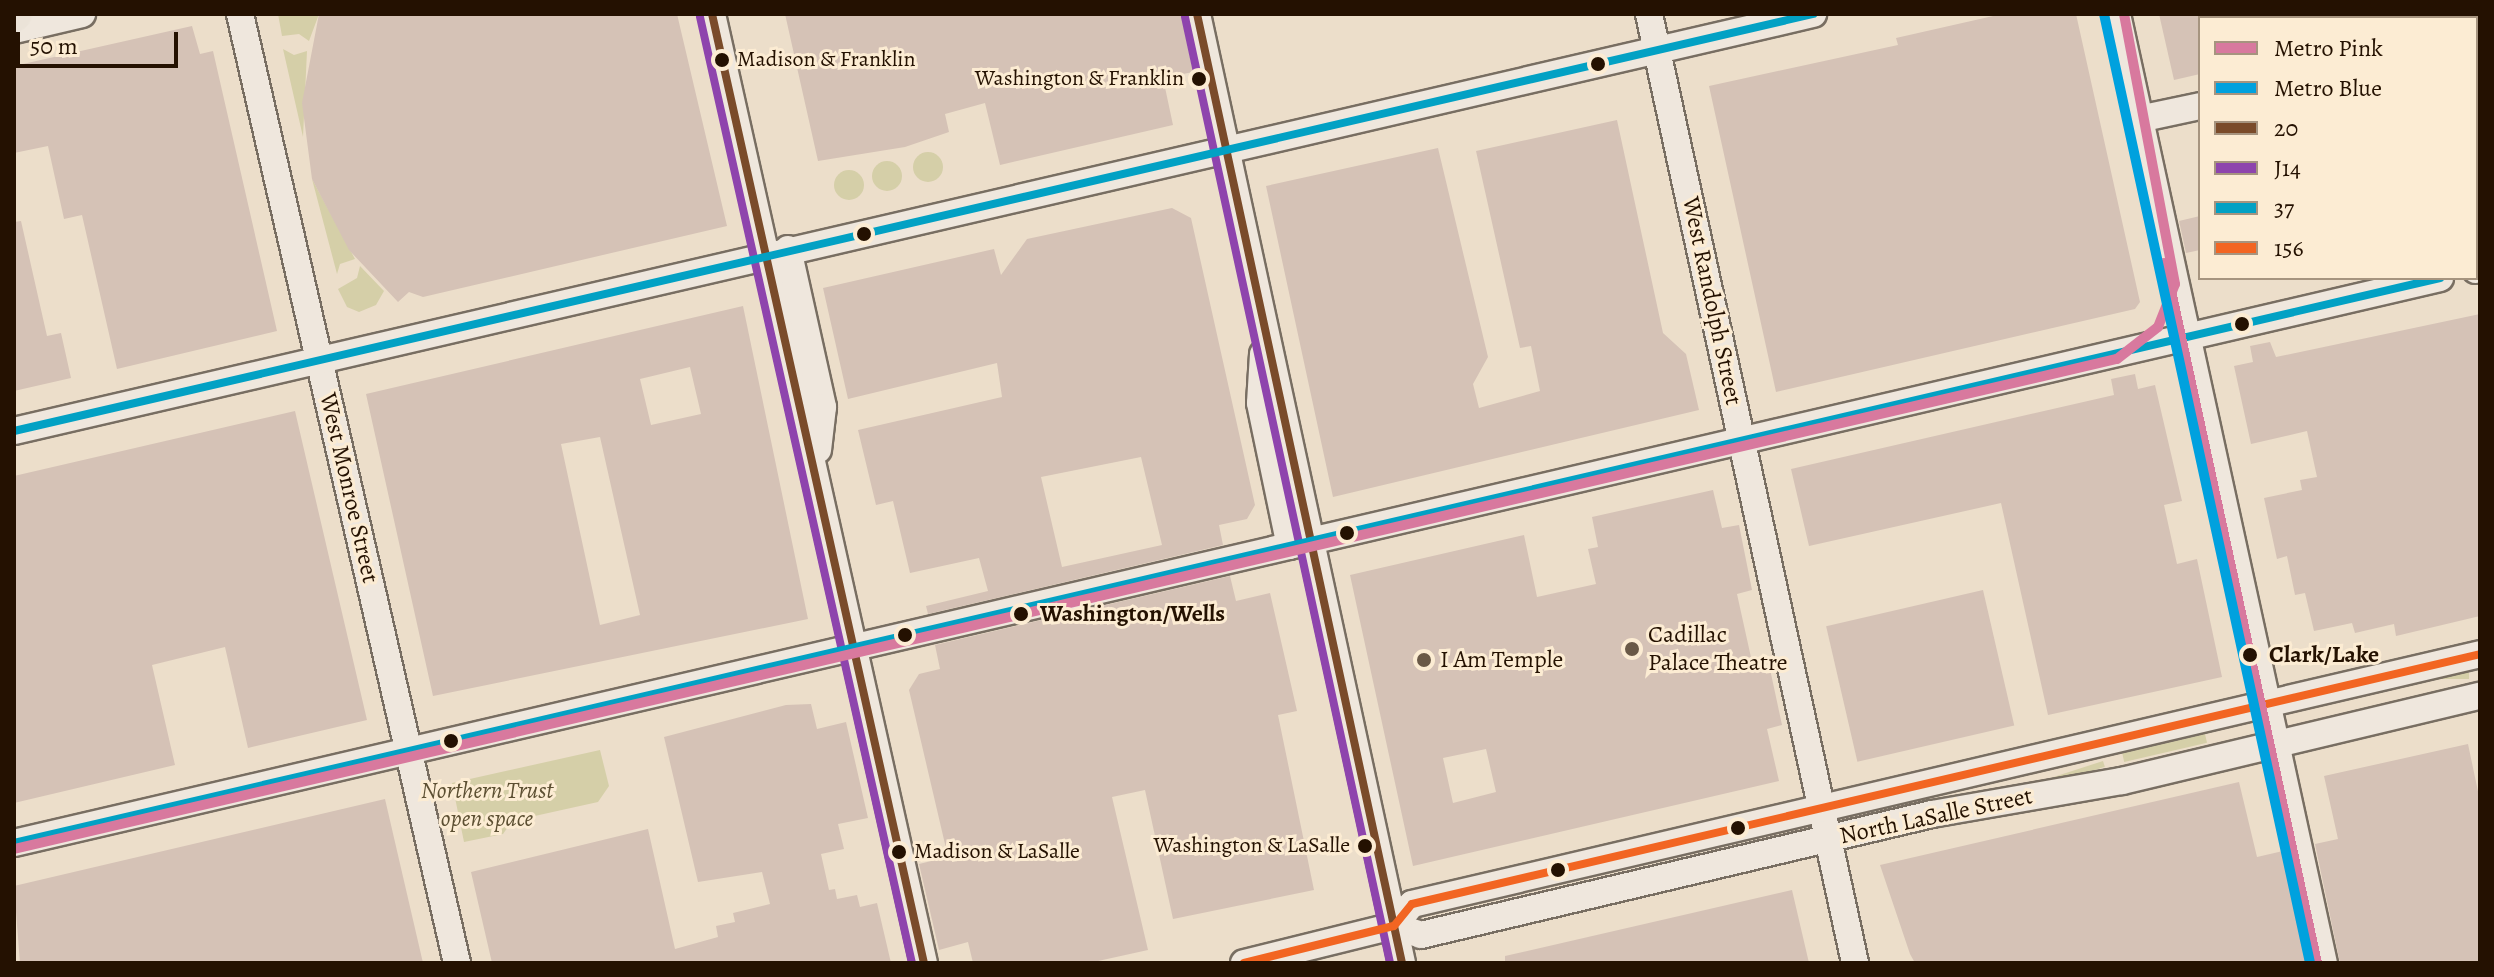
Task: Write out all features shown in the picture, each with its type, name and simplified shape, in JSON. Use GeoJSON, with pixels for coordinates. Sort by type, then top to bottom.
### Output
{"type":"FeatureCollection","features":[{"type":"Feature","properties":{"kind":"main road"},"geometry":{"type":"LineString","coordinates":[[14,30],[82,14]]}},
{"type":"Feature","properties":{"kind":"main road","name":"West Monroe Street"},"geometry":{"type":"LineString","coordinates":[[240,14],[457,963]]}},
{"type":"Feature","properties":{"kind":"main road"},"geometry":{"type":"LineString","coordinates":[[712,14],[777,252],[816,470],[924,963]]}},
{"type":"Feature","properties":{"kind":"main road"},"geometry":{"type":"LineString","coordinates":[[1197,14],[1266,322],[1301,543],[1402,963]]}},
{"type":"Feature","properties":{"kind":"main road","name":"West Randolph Street"},"geometry":{"type":"LineString","coordinates":[[1649,14],[1855,963]]}},
{"type":"Feature","properties":{"kind":"main road"},"geometry":{"type":"LineString","coordinates":[[14,431],[1813,14]]}},
{"type":"Feature","properties":{"kind":"main road"},"geometry":{"type":"LineString","coordinates":[[2117,14],[2324,963]]}},
{"type":"Feature","properties":{"kind":"main road"},"geometry":{"type":"LineString","coordinates":[[2139,119],[2198,106]]}},
{"type":"Feature","properties":{"kind":"main road"},"geometry":{"type":"LineString","coordinates":[[14,843],[2431,280]]}},
{"type":"Feature","properties":{"kind":"main road","name":"North LaSalle Street"},"geometry":{"type":"LineString","coordinates":[[1394,926],[1412,904],[2266,701],[2480,654]]}},
{"type":"Feature","properties":{"kind":"main road","name":"North LaSalle Street"},"geometry":{"type":"LineString","coordinates":[[1244,963],[1394,926],[1421,935],[1829,838],[2276,747],[2480,696]]}},
{"type":"Feature","properties":{"kind":"green space"},"geometry":{"type":"Polygon","coordinates":[[[278,14],[319,14],[309,41],[299,34],[282,36],[278,14]]]}},
{"type":"Feature","properties":{"kind":"green space"},"geometry":{"type":"Polygon","coordinates":[[[283,49],[294,55],[307,51],[303,137],[283,49]]]}},
{"type":"Feature","properties":{"kind":"green space"},"geometry":{"type":"Polygon","coordinates":[[[928,152],[939,156],[943,167],[939,178],[928,182],[917,178],[913,167],[917,156],[928,152]]]}},
{"type":"Feature","properties":{"kind":"green space"},"geometry":{"type":"Polygon","coordinates":[[[887,161],[898,165],[902,176],[898,187],[887,191],[876,187],[872,176],[876,165],[887,161]]]}},
{"type":"Feature","properties":{"kind":"green space"},"geometry":{"type":"Polygon","coordinates":[[[849,170],[860,174],[864,185],[860,196],[849,200],[838,196],[834,185],[838,174],[849,170]]]}},
{"type":"Feature","properties":{"kind":"green space"},"geometry":{"type":"Polygon","coordinates":[[[312,179],[355,259],[340,264],[337,274],[312,179]]]}},
{"type":"Feature","properties":{"kind":"green space"},"geometry":{"type":"Polygon","coordinates":[[[360,266],[384,291],[376,305],[359,312],[347,307],[338,289],[357,278],[360,266]]]}},
{"type":"Feature","properties":{"kind":"green space"},"geometry":{"type":"Polygon","coordinates":[[[2330,673],[2469,673],[2469,679],[2330,679],[2330,673]]]}},
{"type":"Feature","properties":{"kind":"green space"},"geometry":{"type":"Polygon","coordinates":[[[2205,734],[2207,743],[2124,762],[2122,753],[2205,734]]]}},
{"type":"Feature","properties":{"kind":"green space","name":"Northern Trust open space"},"geometry":{"type":"Polygon","coordinates":[[[600,750],[609,786],[598,802],[512,821],[503,834],[464,842],[452,783],[600,750]]]}},
{"type":"Feature","properties":{"kind":"green space"},"geometry":{"type":"Polygon","coordinates":[[[2103,761],[2105,767],[1904,832],[1902,826],[2103,761]]]}},
{"type":"Feature","properties":{"kind":"building"},"geometry":{"type":"Polygon","coordinates":[[[319,14],[677,14],[727,226],[423,297],[409,292],[398,302],[349,250],[312,179],[302,103],[319,14]]]}},
{"type":"Feature","properties":{"kind":"building"},"geometry":{"type":"Polygon","coordinates":[[[785,14],[1181,14],[1193,72],[1163,78],[1173,125],[1000,165],[985,103],[945,114],[949,132],[905,147],[818,161],[785,14]]]}},
{"type":"Feature","properties":{"kind":"building"},"geometry":{"type":"Polygon","coordinates":[[[2002,14],[2076,14],[2140,302],[2135,309],[1776,392],[1709,86],[1898,45],[1896,38],[2002,14]]]}},
{"type":"Feature","properties":{"kind":"building"},"geometry":{"type":"Polygon","coordinates":[[[2159,14],[2200,14],[2198,74],[2174,80],[2159,14]]]}},
{"type":"Feature","properties":{"kind":"building"},"geometry":{"type":"Polygon","coordinates":[[[192,26],[200,54],[213,51],[277,331],[117,369],[82,215],[64,219],[48,146],[14,153],[14,66],[192,26]]]}},
{"type":"Feature","properties":{"kind":"building"},"geometry":{"type":"Polygon","coordinates":[[[1617,120],[1663,333],[1686,354],[1699,410],[1333,497],[1266,186],[1438,148],[1488,357],[1473,384],[1479,408],[1540,391],[1531,346],[1520,348],[1476,151],[1617,120]]]}},
{"type":"Feature","properties":{"kind":"building"},"geometry":{"type":"Polygon","coordinates":[[[1172,208],[1191,218],[1255,505],[1247,519],[1219,525],[1223,545],[928,614],[926,606],[988,591],[979,558],[910,573],[893,501],[876,505],[858,430],[1002,397],[997,363],[848,399],[823,288],[994,249],[1001,275],[1027,239],[1172,208]],[[1141,457],[1041,477],[1062,567],[1162,545],[1141,457]]]}},
{"type":"Feature","properties":{"kind":"building"},"geometry":{"type":"Polygon","coordinates":[[[2198,216],[2198,250],[2186,253],[2179,221],[2198,216]]]}},
{"type":"Feature","properties":{"kind":"building"},"geometry":{"type":"Polygon","coordinates":[[[21,221],[47,336],[61,333],[71,378],[14,391],[14,222],[21,221]]]}},
{"type":"Feature","properties":{"kind":"building"},"geometry":{"type":"Polygon","coordinates":[[[743,306],[808,619],[433,696],[366,394],[743,306]],[[690,367],[640,379],[651,425],[701,414],[690,367]],[[600,437],[561,444],[600,625],[640,615],[600,437]]]}},
{"type":"Feature","properties":{"kind":"building"},"geometry":{"type":"Polygon","coordinates":[[[2480,314],[2480,616],[2396,636],[2394,624],[2355,633],[2352,623],[2314,631],[2305,593],[2295,595],[2287,556],[2277,559],[2264,498],[2302,490],[2300,480],[2317,477],[2307,431],[2251,444],[2234,366],[2253,362],[2250,346],[2270,342],[2276,357],[2480,314]]]}},
{"type":"Feature","properties":{"kind":"building"},"geometry":{"type":"Polygon","coordinates":[[[2135,374],[2138,389],[2155,385],[2182,501],[2164,505],[2177,564],[2197,559],[2222,677],[2048,715],[2001,503],[1809,546],[1791,469],[2114,395],[2111,379],[2135,374]]]}},
{"type":"Feature","properties":{"kind":"building"},"geometry":{"type":"Polygon","coordinates":[[[295,411],[367,720],[248,748],[225,647],[152,665],[175,765],[14,803],[14,476],[295,411]]]}},
{"type":"Feature","properties":{"kind":"building"},"geometry":{"type":"Polygon","coordinates":[[[1713,490],[1722,528],[1739,525],[1752,590],[1737,594],[1754,671],[1770,669],[1782,725],[1767,729],[1779,781],[1413,866],[1350,575],[1524,535],[1537,597],[1596,584],[1588,549],[1598,547],[1592,517],[1713,490]],[[1486,749],[1443,758],[1453,803],[1496,792],[1486,749]]]}},
{"type":"Feature","properties":{"kind":"building"},"geometry":{"type":"Polygon","coordinates":[[[1230,576],[1236,601],[1270,593],[1297,711],[1278,715],[1314,890],[1173,919],[1145,790],[1112,797],[1148,950],[1089,963],[973,963],[968,942],[939,950],[919,864],[948,857],[909,690],[919,674],[940,669],[935,645],[1230,576]]]}},
{"type":"Feature","properties":{"kind":"building"},"geometry":{"type":"Polygon","coordinates":[[[1983,590],[2014,725],[1857,762],[1826,626],[1983,590]]]}},
{"type":"Feature","properties":{"kind":"building"},"geometry":{"type":"Polygon","coordinates":[[[811,704],[817,729],[846,722],[868,818],[838,824],[844,849],[821,854],[829,890],[835,889],[837,899],[857,895],[860,907],[877,903],[891,963],[492,963],[471,872],[648,829],[675,949],[718,937],[716,926],[735,922],[733,913],[770,904],[762,872],[698,882],[664,737],[786,705],[811,704]]]}},
{"type":"Feature","properties":{"kind":"building"},"geometry":{"type":"Polygon","coordinates":[[[2468,744],[2480,801],[2480,963],[2340,963],[2315,844],[2338,839],[2324,776],[2468,744]]]}},
{"type":"Feature","properties":{"kind":"building"},"geometry":{"type":"Polygon","coordinates":[[[2239,782],[2257,857],[2283,851],[2308,963],[1915,963],[1910,954],[1880,865],[2239,782]]]}},
{"type":"Feature","properties":{"kind":"building"},"geometry":{"type":"Polygon","coordinates":[[[385,799],[423,963],[20,963],[14,886],[385,799]]]}},
{"type":"Feature","properties":{"kind":"building"},"geometry":{"type":"Polygon","coordinates":[[[1792,890],[1809,963],[1505,963],[1505,956],[1792,890]]]}},
{"type":"Feature","properties":{"kind":"metro line","name":"Blue"},"geometry":{"type":"LineString","coordinates":[[2104,14],[2310,963]]}},
{"type":"Feature","properties":{"kind":"metro line","name":"Pink"},"geometry":{"type":"LineString","coordinates":[[14,849],[2117,359],[2158,327],[2175,284],[2124,14]]}},
{"type":"Feature","properties":{"kind":"metro line","name":"Pink"},"geometry":{"type":"LineString","coordinates":[[2165,263],[2317,963]]}},
{"type":"Feature","properties":{"kind":"transit line","name":"20"},"geometry":{"type":"LineString","coordinates":[[712,14],[924,963]]}},
{"type":"Feature","properties":{"kind":"transit line","name":"20"},"geometry":{"type":"LineString","coordinates":[[1197,14],[1402,963]]}},
{"type":"Feature","properties":{"kind":"transit line","name":"37"},"geometry":{"type":"LineString","coordinates":[[14,431],[1813,14]]}},
{"type":"Feature","properties":{"kind":"transit line","name":"J14"},"geometry":{"type":"LineString","coordinates":[[700,17],[912,963]]}},
{"type":"Feature","properties":{"kind":"transit line","name":"J14"},"geometry":{"type":"LineString","coordinates":[[1185,17],[1390,963]]}},
{"type":"Feature","properties":{"kind":"transit line","name":"37"},"geometry":{"type":"LineString","coordinates":[[14,843],[2431,280]]}},
{"type":"Feature","properties":{"kind":"transit line","name":"156"},"geometry":{"type":"LineString","coordinates":[[1244,963],[1394,926],[1412,904],[2480,654]]}},
{"type":"Feature","properties":{"kind":"place","name":"Madison & Franklin"},"geometry":{"type":"Point","coordinates":[722,60]}},
{"type":"Feature","properties":{"kind":"place","name":"Washington & Franklin"},"geometry":{"type":"Point","coordinates":[1199,79]}},
{"type":"Feature","properties":{"kind":"place","name":"Washington/Wells"},"geometry":{"type":"Point","coordinates":[1021,614]}},
{"type":"Feature","properties":{"kind":"place","name":"Cadillac Palace Theatre"},"geometry":{"type":"Point","coordinates":[1632,649]}},
{"type":"Feature","properties":{"kind":"place","name":"Clark/Lake"},"geometry":{"type":"Point","coordinates":[2250,655]}},
{"type":"Feature","properties":{"kind":"place","name":"I Am Temple"},"geometry":{"type":"Point","coordinates":[1424,660]}},
{"type":"Feature","properties":{"kind":"place","name":"Washington & LaSalle"},"geometry":{"type":"Point","coordinates":[1365,846]}},
{"type":"Feature","properties":{"kind":"place","name":"Madison & LaSalle"},"geometry":{"type":"Point","coordinates":[899,852]}}]}
